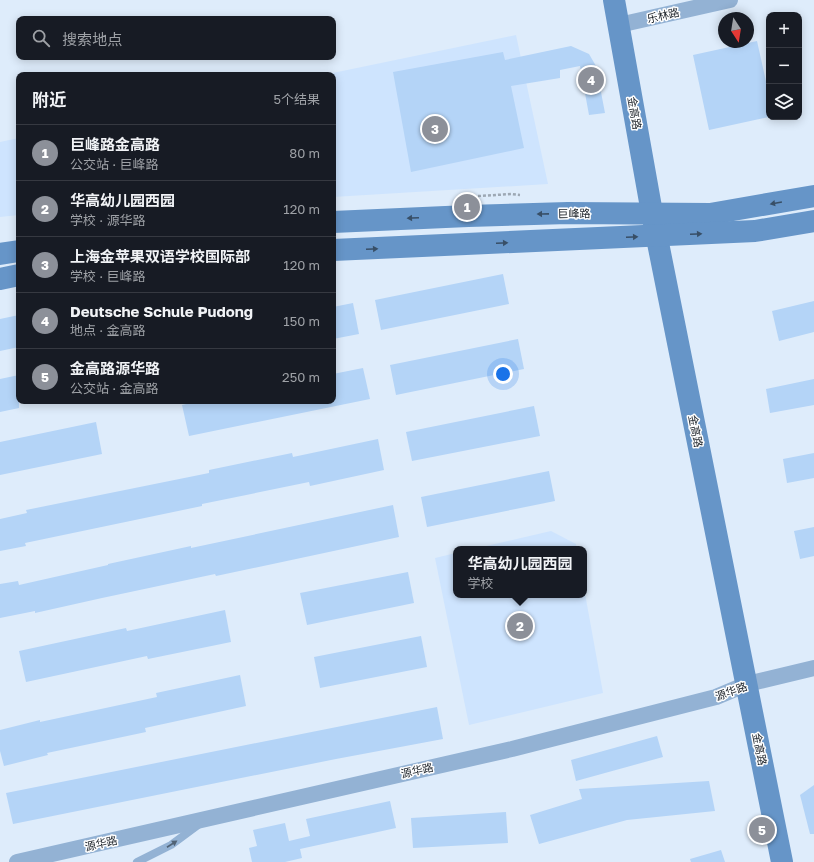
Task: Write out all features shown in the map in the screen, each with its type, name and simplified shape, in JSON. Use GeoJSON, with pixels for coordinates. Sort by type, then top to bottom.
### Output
{"type":"FeatureCollection","features":[{"type":"Feature","properties":{"kind":"main road","name":"金高路"},"geometry":{"type":"LineString","coordinates":[[614,0],[652,213],[782,862]]}},
{"type":"Feature","properties":{"kind":"main road","name":"巨峰路"},"geometry":{"type":"LineString","coordinates":[[336,222],[568,213],[710,214],[814,196]]}},
{"type":"Feature","properties":{"kind":"main road"},"geometry":{"type":"LineString","coordinates":[[336,250],[755,231],[814,221]]}},
{"type":"Feature","properties":{"kind":"main road"},"geometry":{"type":"LineString","coordinates":[[0,254],[16,251]]}},
{"type":"Feature","properties":{"kind":"main road"},"geometry":{"type":"LineString","coordinates":[[0,278],[16,275]]}},
{"type":"Feature","properties":{"kind":"street","name":"乐林路"},"geometry":{"type":"LineString","coordinates":[[619,25],[730,0]]}},
{"type":"Feature","properties":{"kind":"street","name":"源华路"},"geometry":{"type":"LineString","coordinates":[[17,862],[512,749],[716,697],[747,684],[814,668]]}},
{"type":"Feature","properties":{"kind":"lane"},"geometry":{"type":"LineString","coordinates":[[137,862],[171,845],[206,819]]}},
{"type":"Feature","properties":{"kind":"shaded area"},"geometry":{"type":"Polygon","coordinates":[[[516,35],[548,184],[336,197],[336,72],[516,35]]]}},
{"type":"Feature","properties":{"kind":"shaded area"},"geometry":{"type":"Polygon","coordinates":[[[16,139],[16,215],[0,217],[0,142],[16,139]]]}},
{"type":"Feature","properties":{"kind":"shaded area"},"geometry":{"type":"Polygon","coordinates":[[[551,531],[576,544],[576,546],[486,546],[551,531]]]}},
{"type":"Feature","properties":{"kind":"shaded area"},"geometry":{"type":"Polygon","coordinates":[[[453,554],[453,598],[586,598],[603,693],[469,725],[435,558],[453,554]]]}},
{"type":"Feature","properties":{"kind":"building"},"geometry":{"type":"Polygon","coordinates":[[[757,41],[766,82],[766,118],[709,130],[693,55],[725,48],[754,48],[754,42],[757,41]]]}},
{"type":"Feature","properties":{"kind":"building"},"geometry":{"type":"Polygon","coordinates":[[[571,46],[589,54],[596,66],[605,113],[589,115],[580,66],[560,70],[560,78],[511,86],[524,148],[411,172],[393,72],[503,52],[505,60],[571,46]]]}},
{"type":"Feature","properties":{"kind":"building"},"geometry":{"type":"Polygon","coordinates":[[[503,274],[509,304],[381,330],[375,300],[503,274]]]}},
{"type":"Feature","properties":{"kind":"building"},"geometry":{"type":"Polygon","coordinates":[[[814,301],[814,332],[779,341],[772,311],[814,301]]]}},
{"type":"Feature","properties":{"kind":"building"},"geometry":{"type":"Polygon","coordinates":[[[353,303],[359,334],[336,338],[336,306],[353,303]]]}},
{"type":"Feature","properties":{"kind":"building"},"geometry":{"type":"Polygon","coordinates":[[[16,316],[16,348],[0,351],[0,319],[16,316]]]}},
{"type":"Feature","properties":{"kind":"building"},"geometry":{"type":"Polygon","coordinates":[[[518,339],[524,369],[396,395],[390,365],[518,339]]]}},
{"type":"Feature","properties":{"kind":"building"},"geometry":{"type":"Polygon","coordinates":[[[363,368],[370,399],[189,436],[182,405],[336,404],[336,373],[363,368]]]}},
{"type":"Feature","properties":{"kind":"building"},"geometry":{"type":"Polygon","coordinates":[[[16,376],[16,404],[19,404],[19,408],[0,412],[0,379],[16,376]]]}},
{"type":"Feature","properties":{"kind":"building"},"geometry":{"type":"Polygon","coordinates":[[[814,379],[814,405],[770,413],[766,389],[814,379]]]}},
{"type":"Feature","properties":{"kind":"building"},"geometry":{"type":"Polygon","coordinates":[[[534,406],[540,436],[412,461],[406,432],[534,406]]]}},
{"type":"Feature","properties":{"kind":"building"},"geometry":{"type":"Polygon","coordinates":[[[96,422],[102,454],[0,475],[0,442],[96,422]]]}},
{"type":"Feature","properties":{"kind":"building"},"geometry":{"type":"Polygon","coordinates":[[[378,439],[384,470],[310,486],[309,482],[202,504],[202,506],[25,543],[26,546],[0,551],[0,519],[27,513],[26,510],[209,473],[209,470],[292,453],[293,457],[378,439]]]}},
{"type":"Feature","properties":{"kind":"building"},"geometry":{"type":"Polygon","coordinates":[[[814,453],[814,478],[787,483],[783,459],[814,453]]]}},
{"type":"Feature","properties":{"kind":"building"},"geometry":{"type":"Polygon","coordinates":[[[549,471],[555,501],[427,527],[421,497],[549,471]]]}},
{"type":"Feature","properties":{"kind":"building"},"geometry":{"type":"Polygon","coordinates":[[[393,505],[399,537],[216,576],[215,574],[35,613],[35,611],[0,618],[0,584],[18,581],[19,585],[191,546],[191,548],[393,505]]]}},
{"type":"Feature","properties":{"kind":"building"},"geometry":{"type":"Polygon","coordinates":[[[814,527],[814,556],[800,559],[794,531],[814,527]]]}},
{"type":"Feature","properties":{"kind":"building"},"geometry":{"type":"Polygon","coordinates":[[[408,572],[414,603],[307,625],[300,593],[408,572]]]}},
{"type":"Feature","properties":{"kind":"building"},"geometry":{"type":"Polygon","coordinates":[[[225,610],[231,642],[148,659],[147,656],[26,682],[19,651],[126,628],[127,631],[225,610]]]}},
{"type":"Feature","properties":{"kind":"building"},"geometry":{"type":"Polygon","coordinates":[[[421,636],[427,667],[320,688],[314,657],[421,636]]]}},
{"type":"Feature","properties":{"kind":"building"},"geometry":{"type":"Polygon","coordinates":[[[240,675],[246,706],[145,728],[146,732],[47,753],[48,755],[4,766],[0,751],[0,730],[40,720],[40,722],[157,697],[156,693],[240,675]]]}},
{"type":"Feature","properties":{"kind":"building"},"geometry":{"type":"Polygon","coordinates":[[[437,707],[443,739],[13,824],[6,793],[437,707]]]}},
{"type":"Feature","properties":{"kind":"building"},"geometry":{"type":"Polygon","coordinates":[[[657,736],[663,757],[576,781],[571,760],[657,736]]]}},
{"type":"Feature","properties":{"kind":"building"},"geometry":{"type":"Polygon","coordinates":[[[709,781],[715,811],[627,820],[539,844],[530,815],[582,799],[579,789],[709,781]]]}},
{"type":"Feature","properties":{"kind":"building"},"geometry":{"type":"Polygon","coordinates":[[[814,785],[814,834],[810,834],[800,795],[814,785]]]}},
{"type":"Feature","properties":{"kind":"building"},"geometry":{"type":"Polygon","coordinates":[[[390,801],[396,828],[300,849],[302,858],[285,862],[252,862],[249,848],[257,846],[253,830],[285,823],[289,841],[310,836],[306,819],[390,801]]]}},
{"type":"Feature","properties":{"kind":"building"},"geometry":{"type":"Polygon","coordinates":[[[506,812],[508,843],[413,848],[411,818],[506,812]]]}},
{"type":"Feature","properties":{"kind":"building"},"geometry":{"type":"Polygon","coordinates":[[[721,850],[725,862],[691,862],[690,859],[721,850]]]}},
{"type":"Feature","properties":{"kind":"place","name":"Deutsche Schule Pudong"},"geometry":{"type":"Point","coordinates":[591,80]}},
{"type":"Feature","properties":{"kind":"place","name":"上海金苹果双语学校国际部"},"geometry":{"type":"Point","coordinates":[435,129]}},
{"type":"Feature","properties":{"kind":"place","name":"巨峰路金高路"},"geometry":{"type":"Point","coordinates":[467,207]}},
{"type":"Feature","properties":{"kind":"place","name":"华高幼儿园西园"},"geometry":{"type":"Point","coordinates":[520,626]}},
{"type":"Feature","properties":{"kind":"place","name":"金高路源华路"},"geometry":{"type":"Point","coordinates":[762,830]}}]}
